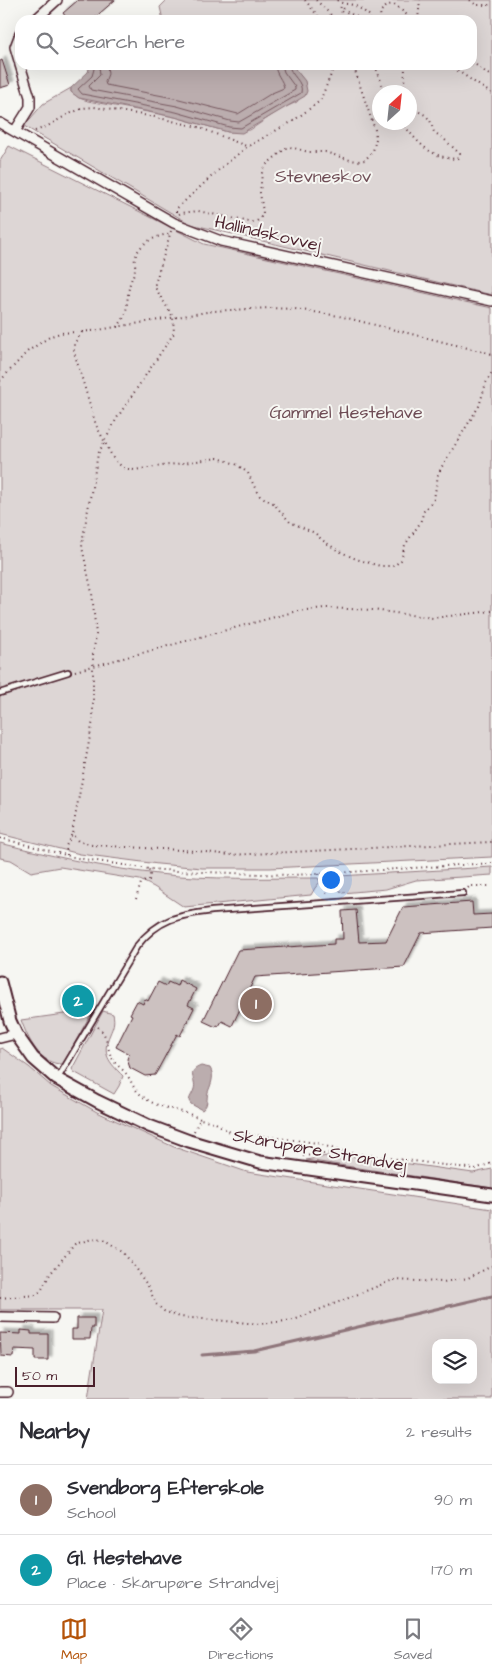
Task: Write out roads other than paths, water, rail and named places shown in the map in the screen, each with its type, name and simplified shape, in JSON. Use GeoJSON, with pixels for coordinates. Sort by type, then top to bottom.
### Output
{"type":"FeatureCollection","features":[{"type":"Feature","properties":{"kind":"street"},"geometry":{"type":"LineString","coordinates":[[40,15],[57,0]]}},
{"type":"Feature","properties":{"kind":"street"},"geometry":{"type":"LineString","coordinates":[[17,128],[30,107],[30,96],[22,70]]}},
{"type":"Feature","properties":{"kind":"street","name":"Hallindskovvej"},"geometry":{"type":"LineString","coordinates":[[0,123],[17,128],[50,152],[174,223],[222,241],[492,301]]}},
{"type":"Feature","properties":{"kind":"street","name":"Skårupøre Strandvej"},"geometry":{"type":"LineString","coordinates":[[1,985],[10,1021],[32,1058],[58,1079],[141,1122],[189,1141],[260,1162],[492,1195]]}},
{"type":"Feature","properties":{"kind":"street"},"geometry":{"type":"LineString","coordinates":[[0,1038],[16,1034]]}},
{"type":"Feature","properties":{"kind":"street"},"geometry":{"type":"LineString","coordinates":[[0,1317],[53,1318]]}},
{"type":"Feature","properties":{"kind":"lane"},"geometry":{"type":"LineString","coordinates":[[0,693],[68,672]]}},
{"type":"Feature","properties":{"kind":"lane"},"geometry":{"type":"LineString","coordinates":[[58,1079],[137,946],[145,935],[171,918],[191,913],[212,911],[462,893]]}},
{"type":"Feature","properties":{"kind":"water"},"geometry":{"type":"Polygon","coordinates":[[[89,70],[296,70],[305,81],[307,91],[305,96],[242,133],[228,132],[175,117],[79,98],[71,92],[71,88],[89,70]]]}},
{"type":"Feature","properties":{"kind":"water"},"geometry":{"type":"Polygon","coordinates":[[[201,1066],[210,1068],[212,1077],[206,1104],[202,1110],[189,1101],[195,1085],[193,1073],[196,1068],[201,1066]]]}},
{"type":"Feature","properties":{"kind":"waterway"},"geometry":{"type":"LineString","coordinates":[[202,1355],[254,1351],[492,1296]]}},
{"type":"Feature","properties":{"kind":"place","name":"Gl. Hestehave"},"geometry":{"type":"Point","coordinates":[78,1001]}},
{"type":"Feature","properties":{"kind":"place","name":"Svendborg Efterskole"},"geometry":{"type":"Point","coordinates":[256,1004]}},
{"type":"Feature","properties":{"kind":"park label","name":"Stevneskov"},"geometry":{"type":"Point","coordinates":[323,176]}},
{"type":"Feature","properties":{"kind":"park label","name":"Gammel Hestehave"},"geometry":{"type":"Point","coordinates":[346,412]}}]}
